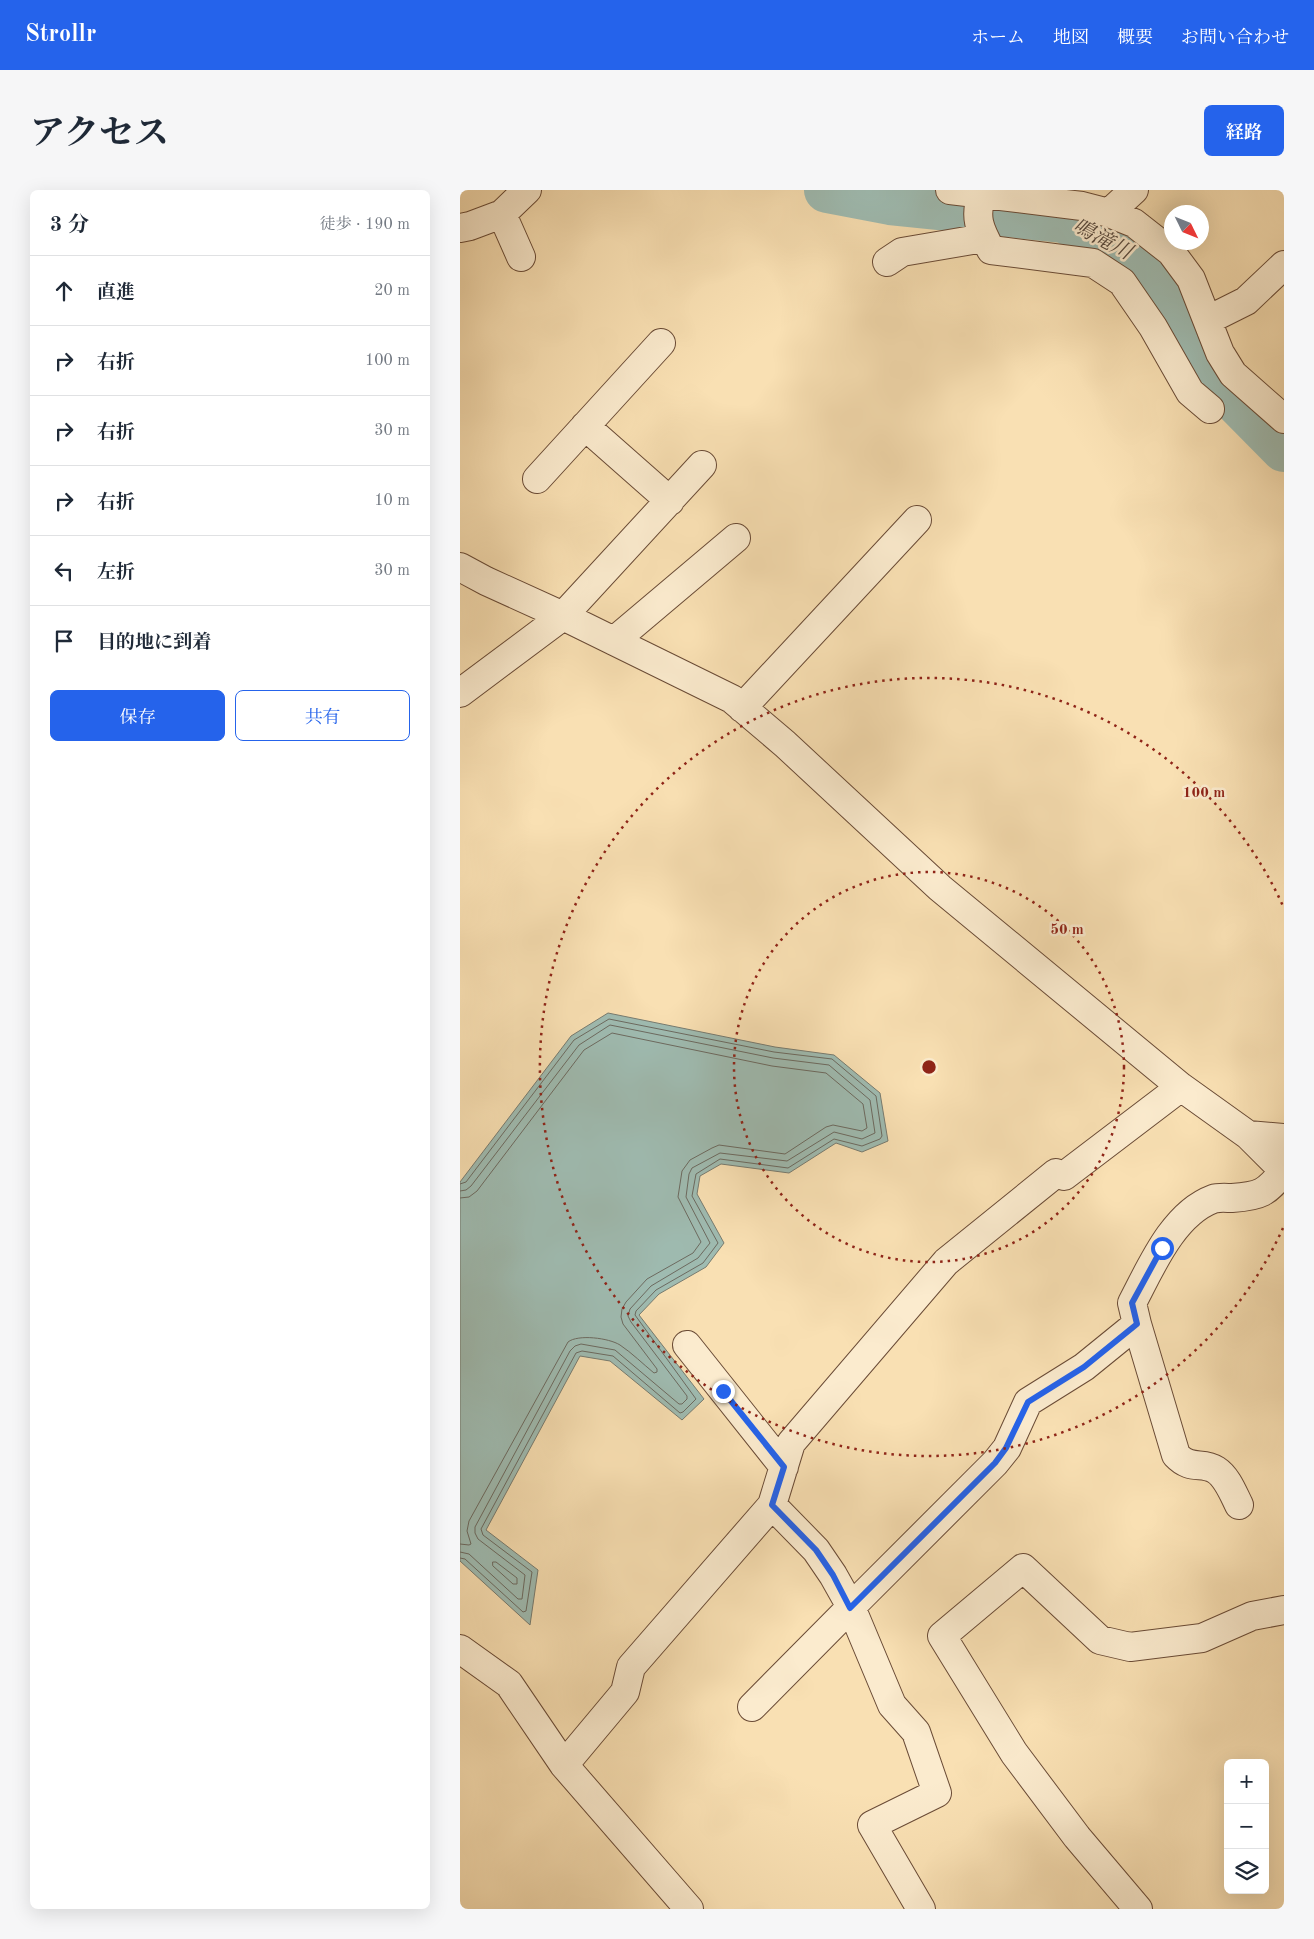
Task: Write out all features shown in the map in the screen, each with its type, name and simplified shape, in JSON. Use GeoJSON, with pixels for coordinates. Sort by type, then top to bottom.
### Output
{"type":"FeatureCollection","features":[{"type":"Feature","properties":{"kind":"street"},"geometry":{"type":"LineString","coordinates":[[460,228],[502,214],[527,190]]}},
{"type":"Feature","properties":{"kind":"street"},"geometry":{"type":"LineString","coordinates":[[950,190],[981,196],[1082,206],[1109,213],[1134,223],[1171,252],[1192,279],[1220,353],[1232,374],[1284,419]]}},
{"type":"Feature","properties":{"kind":"street"},"geometry":{"type":"LineString","coordinates":[[1109,213],[1134,190]]}},
{"type":"Feature","properties":{"kind":"street"},"geometry":{"type":"LineString","coordinates":[[981,196],[981,232],[991,250],[1093,263],[1122,282],[1153,327],[1190,392],[1210,409]]}},
{"type":"Feature","properties":{"kind":"street"},"geometry":{"type":"LineString","coordinates":[[502,214],[521,257]]}},
{"type":"Feature","properties":{"kind":"street"},"geometry":{"type":"LineString","coordinates":[[887,262],[902,252],[981,232]]}},
{"type":"Feature","properties":{"kind":"street"},"geometry":{"type":"LineString","coordinates":[[1208,320],[1246,300],[1284,265]]}},
{"type":"Feature","properties":{"kind":"street"},"geometry":{"type":"LineString","coordinates":[[537,479],[661,343]]}},
{"type":"Feature","properties":{"kind":"street"},"geometry":{"type":"LineString","coordinates":[[585,426],[670,501]]}},
{"type":"Feature","properties":{"kind":"street"},"geometry":{"type":"LineString","coordinates":[[460,693],[563,616],[702,466]]}},
{"type":"Feature","properties":{"kind":"street"},"geometry":{"type":"LineString","coordinates":[[742,708],[917,520]]}},
{"type":"Feature","properties":{"kind":"street"},"geometry":{"type":"LineString","coordinates":[[614,641],[736,538]]}},
{"type":"Feature","properties":{"kind":"street"},"geometry":{"type":"LineString","coordinates":[[460,567],[732,699],[785,744],[940,888],[1181,1087],[1248,1135],[1284,1171],[1268,1190],[1251,1197],[1214,1198],[1186,1215],[1162,1248],[1132,1303],[1176,1455],[1184,1463],[1214,1468],[1223,1476],[1239,1505]]}},
{"type":"Feature","properties":{"kind":"street"},"geometry":{"type":"LineString","coordinates":[[564,1765],[625,1692],[631,1667],[772,1505],[791,1443],[946,1262],[1056,1173],[1064,1176],[1181,1087]]}},
{"type":"Feature","properties":{"kind":"street"},"geometry":{"type":"LineString","coordinates":[[1248,1135],[1284,1138]]}},
{"type":"Feature","properties":{"kind":"street"},"geometry":{"type":"LineString","coordinates":[[752,1707],[995,1463],[1006,1448],[1028,1402],[1084,1367],[1137,1324]]}},
{"type":"Feature","properties":{"kind":"street"},"geometry":{"type":"LineString","coordinates":[[687,1345],[784,1467]]}},
{"type":"Feature","properties":{"kind":"street"},"geometry":{"type":"LineString","coordinates":[[772,1505],[816,1550],[833,1575],[850,1608],[892,1705],[916,1732],[937,1793],[872,1825],[921,1909]]}},
{"type":"Feature","properties":{"kind":"street"},"geometry":{"type":"LineString","coordinates":[[1138,1909],[1077,1837],[1014,1753],[942,1636],[1023,1568],[1100,1640],[1130,1647],[1202,1638],[1252,1616],[1284,1610]]}},
{"type":"Feature","properties":{"kind":"street"},"geometry":{"type":"LineString","coordinates":[[460,1649],[509,1684],[564,1765],[689,1909]]}},
{"type":"Feature","properties":{"kind":"water"},"geometry":{"type":"Polygon","coordinates":[[[608,1013],[775,1047],[834,1055],[880,1093],[888,1141],[862,1152],[836,1143],[789,1173],[721,1164],[700,1176],[697,1194],[724,1243],[706,1267],[659,1294],[639,1315],[704,1399],[682,1420],[610,1361],[580,1356],[486,1530],[538,1570],[530,1625],[460,1561],[460,1182],[571,1036],[608,1013]]]}},
{"type":"Feature","properties":{"kind":"waterway","name":"鳴滝川"},"geometry":{"type":"LineString","coordinates":[[827,190],[890,202],[1064,220],[1137,258],[1173,313],[1202,366],[1284,449]]}},
{"type":"Feature","properties":{"kind":"route"},"geometry":{"type":"LineString","coordinates":[[723,1391],[784,1467],[772,1505],[816,1550],[833,1575],[850,1608],[995,1463],[1006,1448],[1028,1402],[1084,1367],[1137,1324],[1132,1303],[1162,1248]]}}]}
